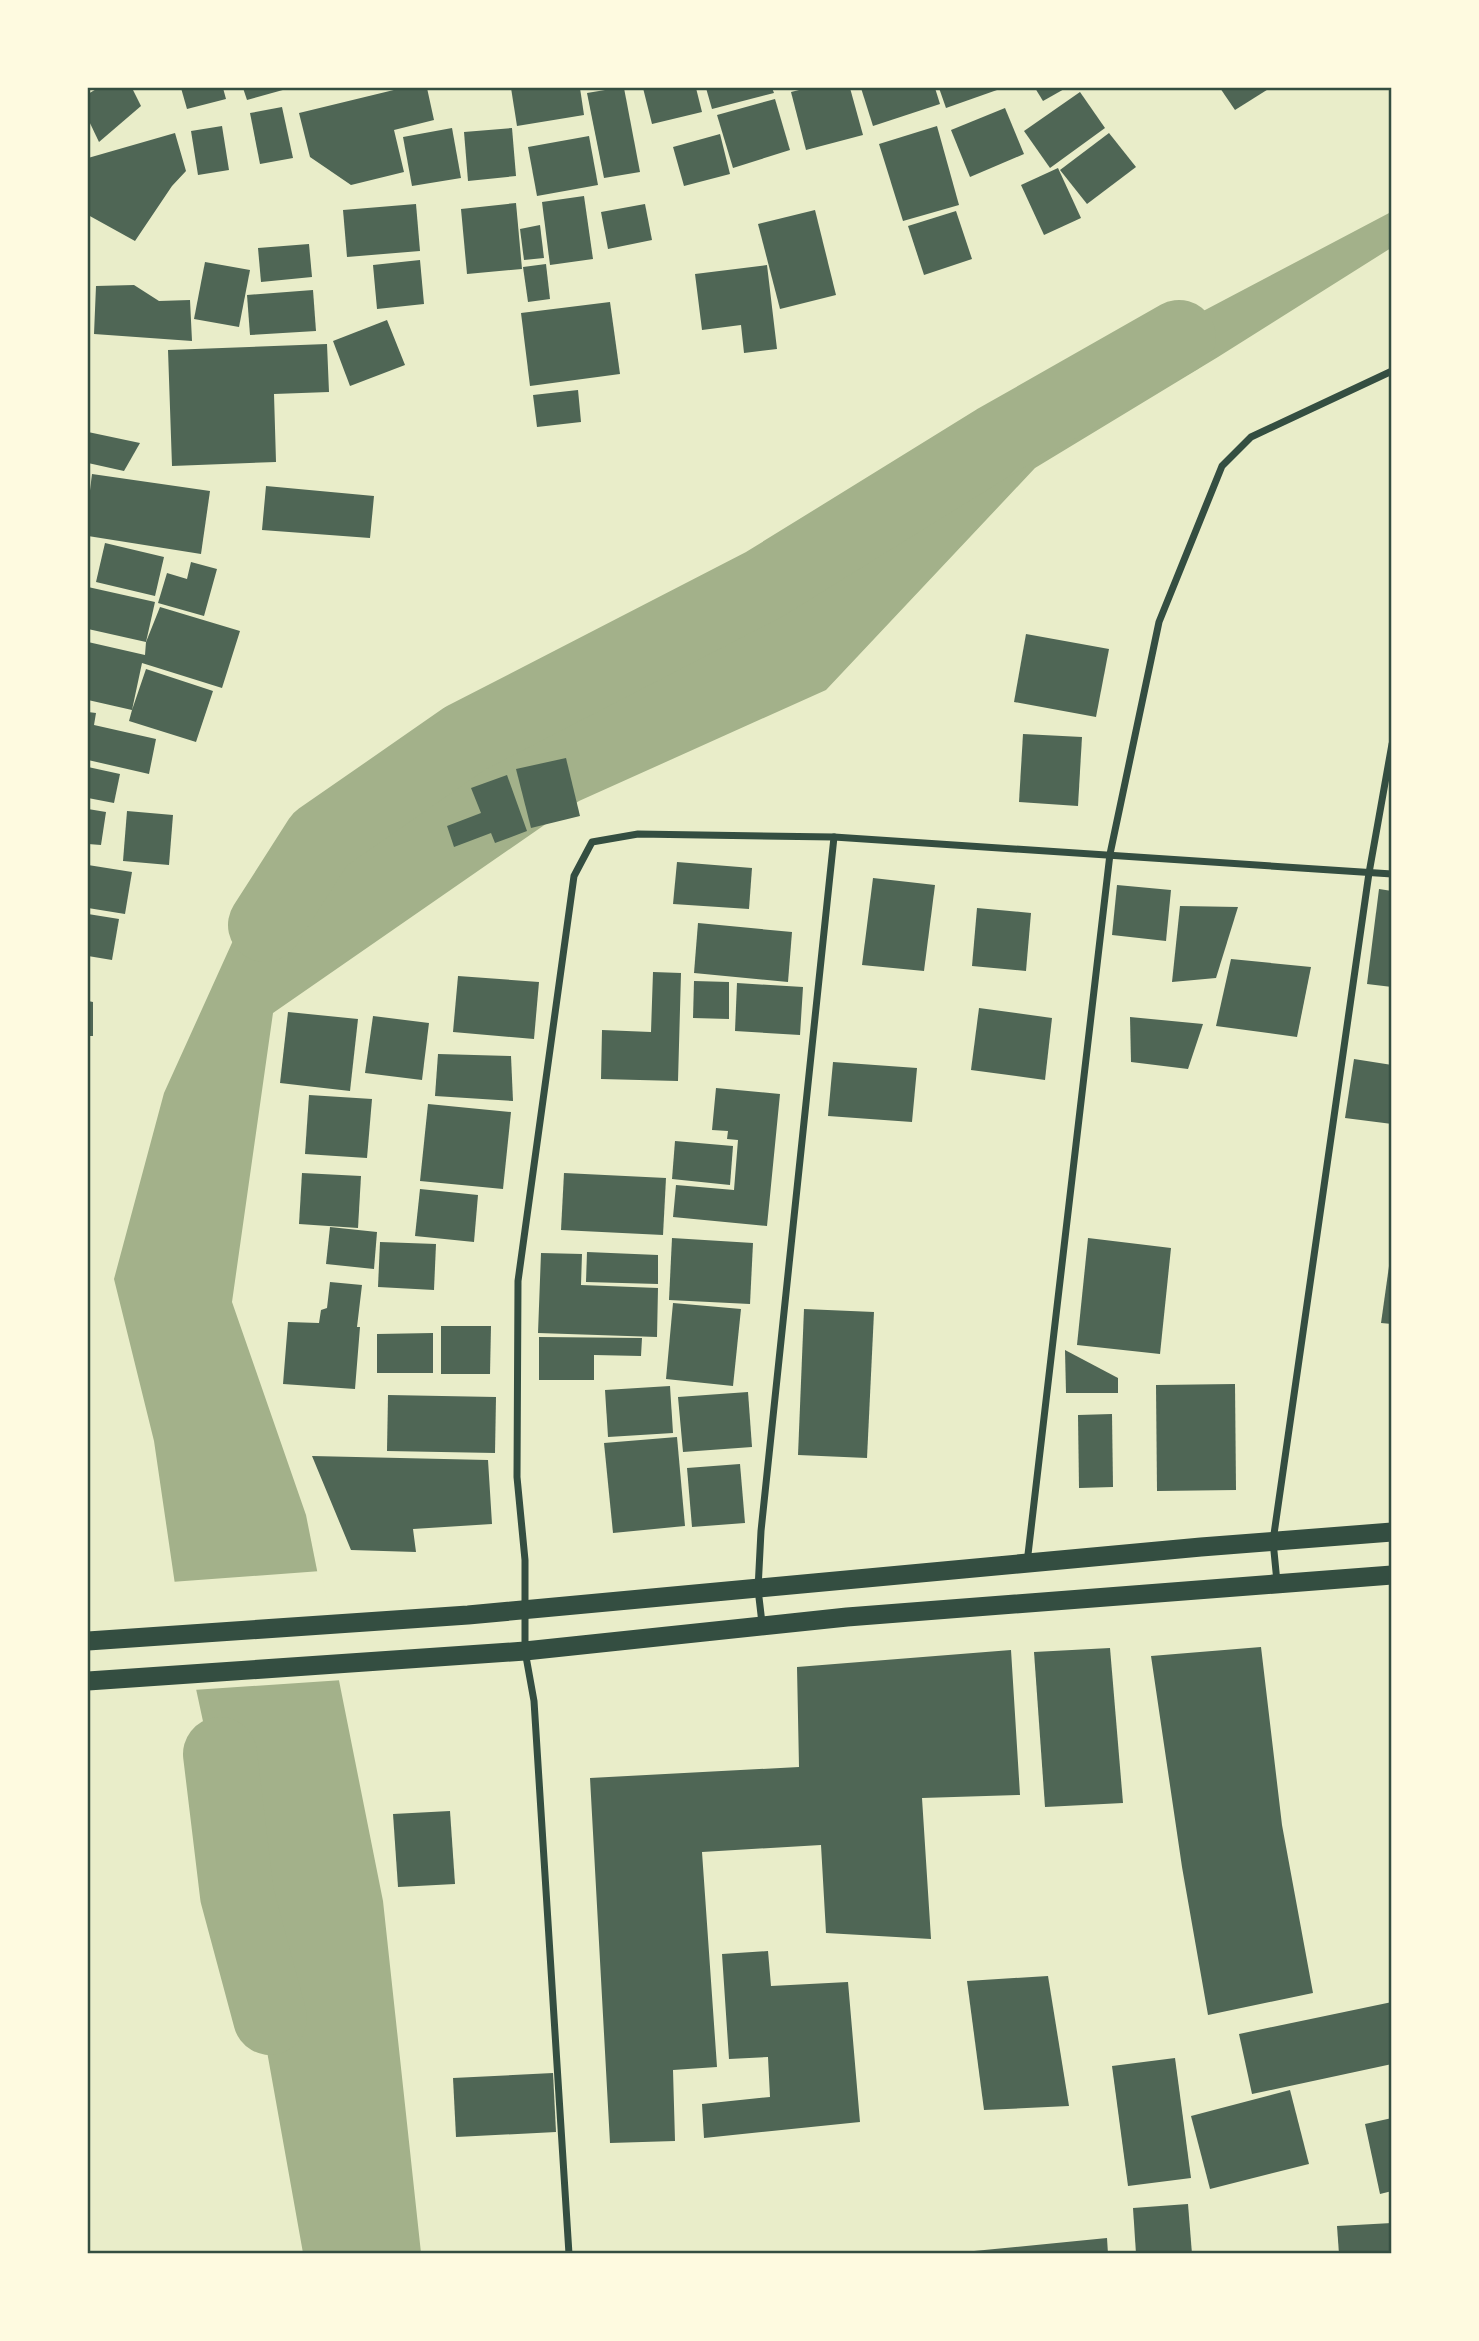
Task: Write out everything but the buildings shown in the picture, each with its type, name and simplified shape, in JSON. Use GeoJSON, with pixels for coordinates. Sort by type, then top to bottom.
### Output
{"type":"FeatureCollection","features":[{"type":"Feature","properties":{"kind":"highway"},"geometry":{"type":"LineString","coordinates":[[92,1640],[468,1615],[1391,1532]]}},
{"type":"Feature","properties":{"kind":"highway"},"geometry":{"type":"LineString","coordinates":[[93,1681],[525,1651],[762,1626],[1391,1575]]}},
{"type":"Feature","properties":{"kind":"street"},"geometry":{"type":"LineString","coordinates":[[1027,1563],[1110,854],[1159,622],[1222,466],[1251,437],[1391,371]]}},
{"type":"Feature","properties":{"kind":"street"},"geometry":{"type":"LineString","coordinates":[[1277,1584],[1273,1541],[1369,873],[1391,744]]}},
{"type":"Feature","properties":{"kind":"street"},"geometry":{"type":"LineString","coordinates":[[569,2253],[534,1701],[525,1651],[525,1560],[517,1477],[518,1280],[574,876],[592,842],[638,834],[834,837],[1391,874]]}},
{"type":"Feature","properties":{"kind":"street"},"geometry":{"type":"LineString","coordinates":[[762,1626],[758,1589],[761,1531],[834,837]]}},
{"type":"Feature","properties":{"kind":"shaded area"},"geometry":{"type":"Polygon","coordinates":[[[1391,212],[1391,248],[1035,468],[826,690],[579,801],[273,1013],[232,1302],[306,1515],[383,1901],[421,2253],[303,2253],[233,1861],[178,1605],[154,1441],[114,1279],[164,1093],[265,870],[690,635],[902,540],[1152,338],[1391,212]]]}},
{"type":"Feature","properties":{"kind":"pier"},"geometry":{"type":"Polygon","coordinates":[[[321,1571],[343,1680],[193,1690],[171,1582],[321,1571]]]}},
{"type":"Feature","properties":{"kind":"waterway"},"geometry":{"type":"LineString","coordinates":[[265,925],[320,839],[464,739],[763,585],[996,441],[1179,337]]}},
{"type":"Feature","properties":{"kind":"waterway"},"geometry":{"type":"LineString","coordinates":[[220,1754],[237,1895],[270,2018]]}}]}
